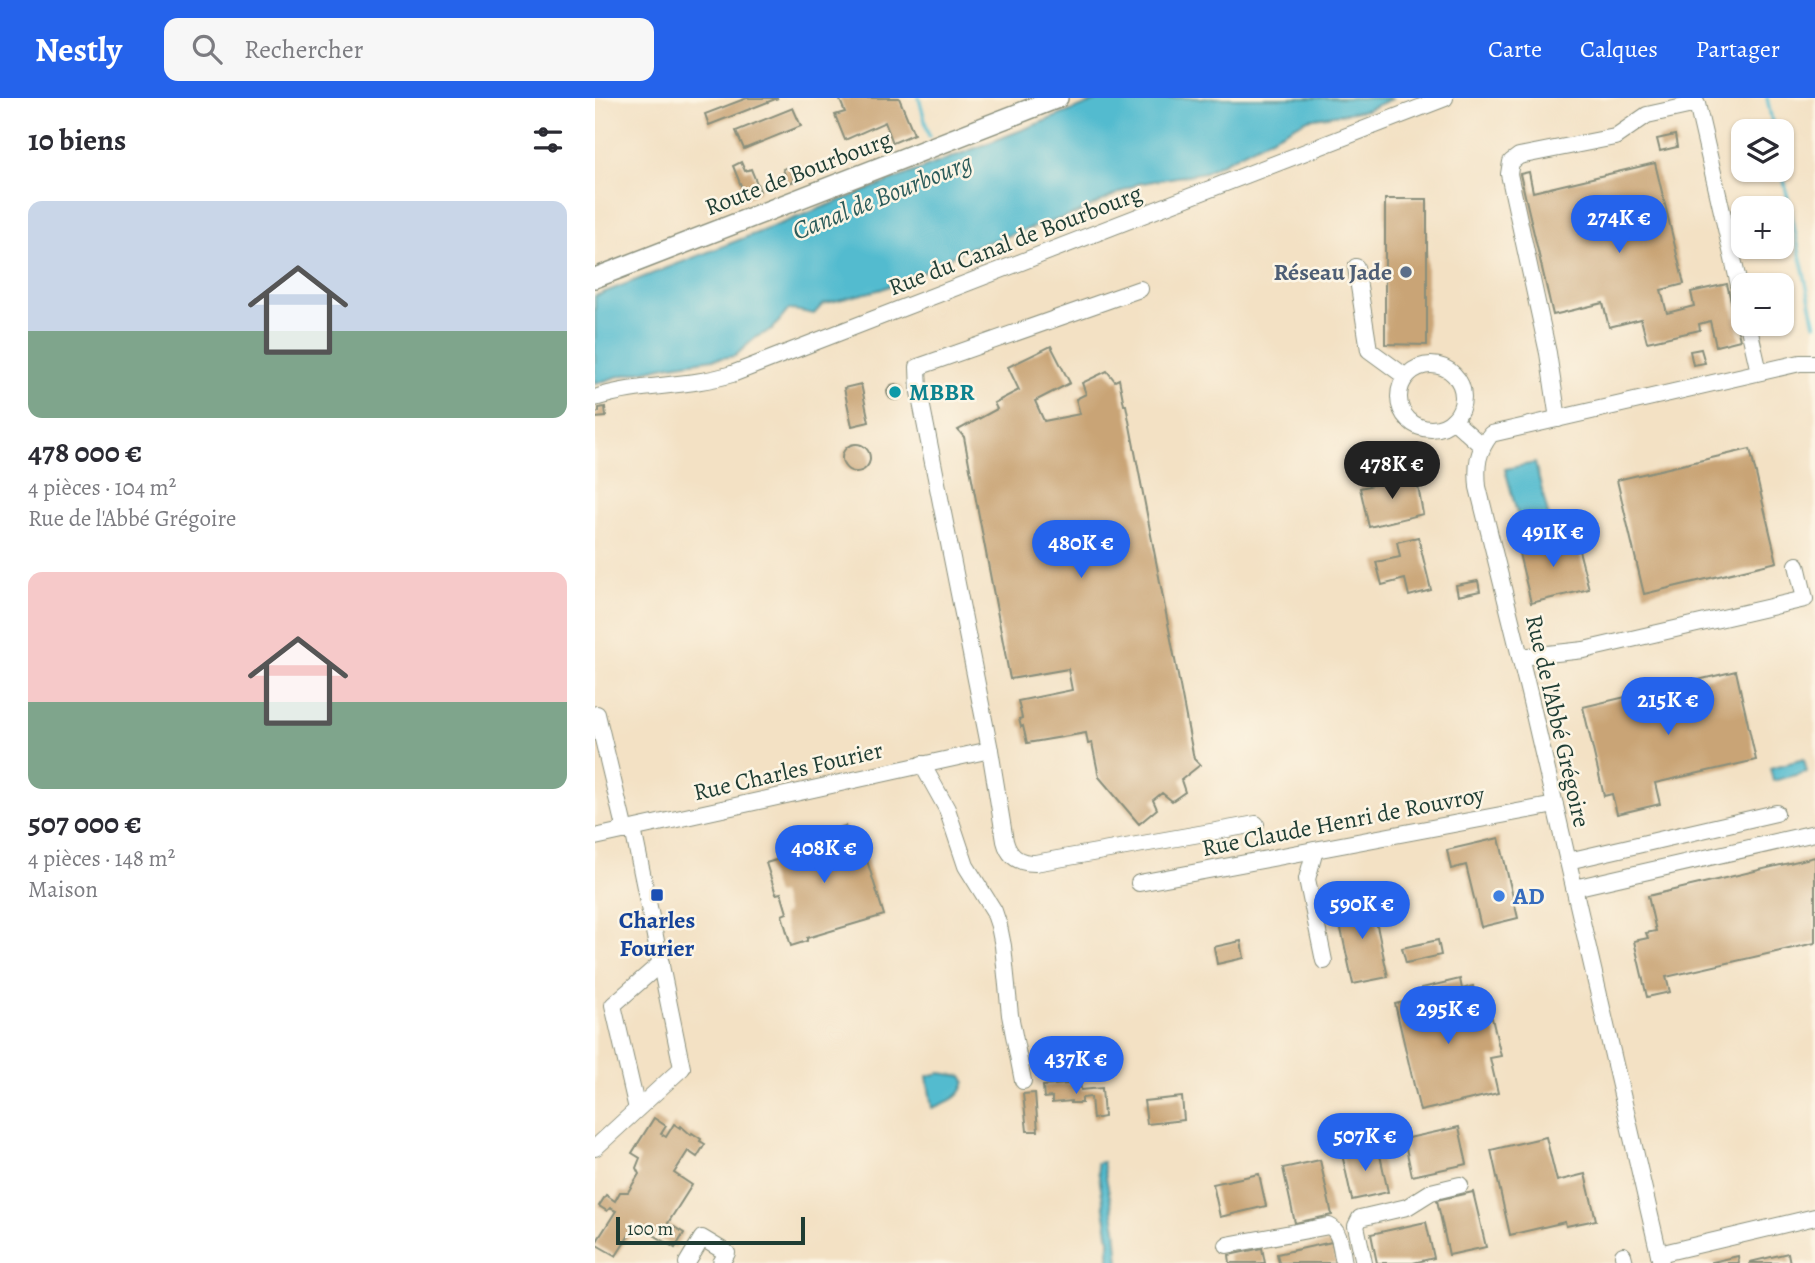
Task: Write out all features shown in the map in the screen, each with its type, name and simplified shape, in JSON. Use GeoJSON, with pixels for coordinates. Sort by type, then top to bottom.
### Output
{"type":"FeatureCollection","features":[{"type":"Feature","properties":{"kind":"main road","name":"Route de Bourbourg"},"geometry":{"type":"LineString","coordinates":[[595,278],[1058,98]]}},
{"type":"Feature","properties":{"kind":"street","name":"Rue du Canal de Bourbourg"},"geometry":{"type":"LineString","coordinates":[[595,398],[630,389],[689,383],[732,374],[1445,98]]}},
{"type":"Feature","properties":{"kind":"street"},"geometry":{"type":"LineString","coordinates":[[1558,419],[1548,353],[1509,174],[1511,162],[1520,156],[1615,137],[1647,115],[1697,104],[1736,273]]}},
{"type":"Feature","properties":{"kind":"street"},"geometry":{"type":"LineString","coordinates":[[1356,267],[1369,350],[1406,377]]}},
{"type":"Feature","properties":{"kind":"street"},"geometry":{"type":"LineString","coordinates":[[1140,289],[918,367],[919,392],[1007,847],[1013,857],[1024,863],[1035,863],[1256,824]]}},
{"type":"Feature","properties":{"kind":"street"},"geometry":{"type":"LineString","coordinates":[[1751,336],[1759,372]]}},
{"type":"Feature","properties":{"kind":"street"},"geometry":{"type":"LineString","coordinates":[[1453,420],[1482,446],[1491,434],[1800,363],[1815,363]]}},
{"type":"Feature","properties":{"kind":"street"},"geometry":{"type":"LineString","coordinates":[[1433,365],[1452,374],[1461,387],[1462,395],[1462,404],[1453,420],[1436,428],[1417,425],[1409,420],[1400,404],[1399,394],[1406,377],[1413,370],[1433,365]]}},
{"type":"Feature","properties":{"kind":"street","name":"Rue de l'Abbé Grégoire"},"geometry":{"type":"LineString","coordinates":[[1482,446],[1476,463],[1478,487],[1660,1258]]}},
{"type":"Feature","properties":{"kind":"street"},"geometry":{"type":"LineString","coordinates":[[1520,657],[1584,650],[1805,599],[1797,565]]}},
{"type":"Feature","properties":{"kind":"street"},"geometry":{"type":"LineString","coordinates":[[595,715],[597,714],[629,830],[683,1068],[595,1148]]}},
{"type":"Feature","properties":{"kind":"street","name":"Rue Charles Fourier"},"geometry":{"type":"LineString","coordinates":[[595,837],[990,750]]}},
{"type":"Feature","properties":{"kind":"street"},"geometry":{"type":"LineString","coordinates":[[922,764],[947,809],[966,866],[996,918],[1003,946],[1010,1015],[1023,1081]]}},
{"type":"Feature","properties":{"kind":"street","name":"Rue Claude Henri de Rouvroy"},"geometry":{"type":"LineString","coordinates":[[1139,883],[1555,805]]}},
{"type":"Feature","properties":{"kind":"street"},"geometry":{"type":"LineString","coordinates":[[1568,861],[1776,813]]}},
{"type":"Feature","properties":{"kind":"street"},"geometry":{"type":"LineString","coordinates":[[1574,888],[1815,833]]}},
{"type":"Feature","properties":{"kind":"street"},"geometry":{"type":"LineString","coordinates":[[1315,850],[1307,880],[1324,961]]}},
{"type":"Feature","properties":{"kind":"street"},"geometry":{"type":"LineString","coordinates":[[637,1109],[613,1005],[661,963]]}},
{"type":"Feature","properties":{"kind":"street"},"geometry":{"type":"LineString","coordinates":[[1364,1263],[1356,1226],[1360,1217],[1407,1207],[1431,1192],[1460,1185]]}},
{"type":"Feature","properties":{"kind":"street"},"geometry":{"type":"LineString","coordinates":[[1660,1258],[1815,1217]]}},
{"type":"Feature","properties":{"kind":"street"},"geometry":{"type":"LineString","coordinates":[[1227,1245],[1328,1226],[1336,1231],[1344,1263]]}},
{"type":"Feature","properties":{"kind":"street"},"geometry":{"type":"LineString","coordinates":[[687,1263],[702,1238],[727,1253],[721,1263]]}},
{"type":"Feature","properties":{"kind":"water","name":"Canal de Bourbourg"},"geometry":{"type":"Polygon","coordinates":[[[1104,98],[1394,98],[1366,110],[1308,119],[1205,172],[1137,184],[1078,213],[963,250],[929,269],[882,289],[823,304],[814,314],[789,309],[772,330],[756,337],[735,356],[671,365],[595,384],[595,296],[1104,98]]]}},
{"type":"Feature","properties":{"kind":"water"},"geometry":{"type":"Polygon","coordinates":[[[1535,463],[1549,518],[1520,524],[1505,469],[1535,463]]]}},
{"type":"Feature","properties":{"kind":"water"},"geometry":{"type":"Polygon","coordinates":[[[1804,759],[1807,772],[1773,781],[1770,768],[1804,759]]]}},
{"type":"Feature","properties":{"kind":"water"},"geometry":{"type":"Polygon","coordinates":[[[940,1073],[962,1076],[965,1081],[961,1092],[932,1108],[927,1076],[940,1073]]]}},
{"type":"Feature","properties":{"kind":"water"},"geometry":{"type":"Polygon","coordinates":[[[1103,1162],[1116,1228],[1119,1263],[1109,1263],[1109,1239],[1097,1163],[1103,1162]]]}},
{"type":"Feature","properties":{"kind":"building"},"geometry":{"type":"Polygon","coordinates":[[[747,98],[778,98],[709,125],[705,114],[747,98]]]}},
{"type":"Feature","properties":{"kind":"building"},"geometry":{"type":"Polygon","coordinates":[[[839,98],[899,98],[914,134],[893,143],[885,122],[845,140],[835,115],[845,112],[839,98]]]}},
{"type":"Feature","properties":{"kind":"building"},"geometry":{"type":"Polygon","coordinates":[[[793,108],[801,126],[744,149],[736,131],[793,108]]]}},
{"type":"Feature","properties":{"kind":"building"},"geometry":{"type":"Polygon","coordinates":[[[1675,135],[1677,147],[1660,151],[1657,139],[1675,135]]]}},
{"type":"Feature","properties":{"kind":"building"},"geometry":{"type":"Polygon","coordinates":[[[741,162],[745,171],[751,169],[760,191],[746,198],[733,166],[741,162]]]}},
{"type":"Feature","properties":{"kind":"building"},"geometry":{"type":"Polygon","coordinates":[[[1655,163],[1684,284],[1661,290],[1667,313],[1694,306],[1691,292],[1727,284],[1731,301],[1731,336],[1739,336],[1740,340],[1716,346],[1710,321],[1699,324],[1700,330],[1647,342],[1641,319],[1609,327],[1603,303],[1553,315],[1520,174],[1529,172],[1533,192],[1655,163]]]}},
{"type":"Feature","properties":{"kind":"building"},"geometry":{"type":"Polygon","coordinates":[[[790,166],[795,181],[788,183],[783,169],[790,166]]]}},
{"type":"Feature","properties":{"kind":"building","name":"Réseau Jade"},"geometry":{"type":"Polygon","coordinates":[[[1385,199],[1427,199],[1427,345],[1385,344],[1385,199]]]}},
{"type":"Feature","properties":{"kind":"building"},"geometry":{"type":"Polygon","coordinates":[[[1051,346],[1070,383],[1035,401],[1044,421],[1080,414],[1076,399],[1086,394],[1082,383],[1107,371],[1115,381],[1119,379],[1194,759],[1200,765],[1181,780],[1185,792],[1172,801],[1162,793],[1153,800],[1157,809],[1139,824],[1099,777],[1092,743],[1088,744],[1086,733],[1027,743],[1019,719],[1022,718],[1018,701],[1072,690],[1068,669],[1010,679],[964,437],[958,430],[997,409],[994,403],[1019,390],[1008,367],[1051,346]]]}},
{"type":"Feature","properties":{"kind":"building"},"geometry":{"type":"Polygon","coordinates":[[[1701,349],[1705,363],[1693,365],[1690,351],[1701,349]]]}},
{"type":"Feature","properties":{"kind":"building"},"geometry":{"type":"Polygon","coordinates":[[[861,384],[869,422],[852,426],[844,388],[861,384]]]}},
{"type":"Feature","properties":{"kind":"building","name":"MBBR"},"geometry":{"type":"Polygon","coordinates":[[[895,384],[903,392],[895,400],[887,392],[895,384]]]}},
{"type":"Feature","properties":{"kind":"building"},"geometry":{"type":"Polygon","coordinates":[[[605,407],[606,417],[595,418],[599,408],[605,407]]]}},
{"type":"Feature","properties":{"kind":"building"},"geometry":{"type":"Polygon","coordinates":[[[856,444],[866,448],[870,458],[866,468],[856,472],[846,468],[842,458],[846,448],[856,444]]]}},
{"type":"Feature","properties":{"kind":"building"},"geometry":{"type":"Polygon","coordinates":[[[1750,449],[1777,562],[1644,594],[1617,480],[1750,449]]]}},
{"type":"Feature","properties":{"kind":"building"},"geometry":{"type":"Polygon","coordinates":[[[1416,475],[1423,514],[1369,527],[1360,488],[1416,475]]]}},
{"type":"Feature","properties":{"kind":"building"},"geometry":{"type":"Polygon","coordinates":[[[1575,535],[1589,589],[1531,603],[1518,549],[1575,535]]]}},
{"type":"Feature","properties":{"kind":"building"},"geometry":{"type":"Polygon","coordinates":[[[1418,537],[1431,590],[1409,596],[1405,579],[1382,585],[1376,562],[1400,557],[1397,542],[1418,537]]]}},
{"type":"Feature","properties":{"kind":"building"},"geometry":{"type":"Polygon","coordinates":[[[1478,581],[1480,591],[1458,596],[1456,585],[1478,581]]]}},
{"type":"Feature","properties":{"kind":"building"},"geometry":{"type":"Polygon","coordinates":[[[1736,671],[1756,760],[1655,783],[1660,804],[1617,814],[1612,794],[1604,796],[1583,707],[1736,671]]]}},
{"type":"Feature","properties":{"kind":"building"},"geometry":{"type":"Polygon","coordinates":[[[845,826],[850,841],[860,838],[884,915],[807,938],[807,941],[791,946],[782,915],[787,913],[781,893],[776,894],[766,863],[783,858],[779,846],[845,826]]]}},
{"type":"Feature","properties":{"kind":"building"},"geometry":{"type":"Polygon","coordinates":[[[1499,838],[1518,918],[1481,927],[1466,865],[1451,869],[1447,850],[1499,838]]]}},
{"type":"Feature","properties":{"kind":"building"},"geometry":{"type":"Polygon","coordinates":[[[1815,857],[1815,943],[1666,977],[1670,992],[1647,997],[1634,941],[1648,938],[1646,933],[1656,931],[1648,896],[1815,857]]]}},
{"type":"Feature","properties":{"kind":"building"},"geometry":{"type":"Polygon","coordinates":[[[1371,898],[1388,977],[1353,984],[1336,906],[1371,898]]]}},
{"type":"Feature","properties":{"kind":"building"},"geometry":{"type":"Polygon","coordinates":[[[1438,940],[1441,955],[1406,963],[1402,948],[1438,940]]]}},
{"type":"Feature","properties":{"kind":"building"},"geometry":{"type":"Polygon","coordinates":[[[1241,941],[1244,958],[1217,964],[1214,947],[1241,941]]]}},
{"type":"Feature","properties":{"kind":"building"},"geometry":{"type":"Polygon","coordinates":[[[1460,979],[1462,989],[1473,986],[1481,1021],[1492,1018],[1501,1056],[1490,1058],[1498,1093],[1420,1111],[1395,1004],[1424,997],[1422,988],[1460,979]]]}},
{"type":"Feature","properties":{"kind":"building"},"geometry":{"type":"Polygon","coordinates":[[[1080,1083],[1081,1090],[1102,1088],[1104,1117],[1093,1119],[1091,1097],[1082,1098],[1082,1103],[1052,1103],[1052,1097],[1044,1098],[1043,1086],[1080,1083]]]}},
{"type":"Feature","properties":{"kind":"building"},"geometry":{"type":"Polygon","coordinates":[[[1035,1093],[1038,1131],[1027,1131],[1023,1094],[1035,1093]]]}},
{"type":"Feature","properties":{"kind":"building"},"geometry":{"type":"Polygon","coordinates":[[[1182,1097],[1184,1120],[1147,1124],[1144,1101],[1182,1097]]]}},
{"type":"Feature","properties":{"kind":"building"},"geometry":{"type":"Polygon","coordinates":[[[654,1118],[666,1126],[661,1134],[666,1137],[674,1124],[680,1128],[681,1126],[691,1135],[692,1133],[705,1144],[697,1157],[688,1151],[674,1173],[692,1185],[668,1223],[684,1233],[675,1248],[633,1222],[630,1227],[633,1229],[616,1256],[595,1244],[616,1211],[610,1208],[607,1211],[599,1206],[606,1195],[615,1201],[620,1192],[628,1192],[639,1174],[636,1168],[640,1158],[632,1153],[654,1118]]]}},
{"type":"Feature","properties":{"kind":"building"},"geometry":{"type":"Polygon","coordinates":[[[1459,1127],[1467,1164],[1412,1176],[1404,1139],[1459,1127]]]}},
{"type":"Feature","properties":{"kind":"building"},"geometry":{"type":"Polygon","coordinates":[[[1546,1137],[1557,1181],[1585,1174],[1596,1220],[1566,1226],[1565,1222],[1510,1235],[1491,1150],[1546,1137]]]}},
{"type":"Feature","properties":{"kind":"building"},"geometry":{"type":"Polygon","coordinates":[[[1378,1146],[1388,1192],[1352,1200],[1342,1154],[1378,1146]]]}},
{"type":"Feature","properties":{"kind":"building"},"geometry":{"type":"Polygon","coordinates":[[[1320,1160],[1332,1215],[1295,1223],[1283,1168],[1320,1160]]]}},
{"type":"Feature","properties":{"kind":"building"},"geometry":{"type":"Polygon","coordinates":[[[1259,1174],[1266,1206],[1220,1217],[1213,1184],[1259,1174]]]}},
{"type":"Feature","properties":{"kind":"building"},"geometry":{"type":"Polygon","coordinates":[[[1473,1192],[1486,1247],[1449,1255],[1437,1200],[1473,1192]]]}},
{"type":"Feature","properties":{"kind":"building"},"geometry":{"type":"Polygon","coordinates":[[[1426,1222],[1434,1258],[1413,1263],[1377,1263],[1371,1234],[1426,1222]]]}},
{"type":"Feature","properties":{"kind":"building"},"geometry":{"type":"Polygon","coordinates":[[[1332,1242],[1336,1263],[1279,1263],[1277,1254],[1332,1242]]]}},
{"type":"Feature","properties":{"kind":"building"},"geometry":{"type":"Polygon","coordinates":[[[1262,1248],[1265,1263],[1230,1263],[1229,1255],[1262,1248]]]}},
{"type":"Feature","properties":{"kind":"building"},"geometry":{"type":"Polygon","coordinates":[[[1788,1253],[1790,1263],[1750,1263],[1750,1262],[1788,1253]]]}},
{"type":"Feature","properties":{"kind":"building"},"geometry":{"type":"Polygon","coordinates":[[[1738,1256],[1739,1263],[1712,1263],[1712,1262],[1738,1256]]]}},
{"type":"Feature","properties":{"kind":"waterway"},"geometry":{"type":"LineString","coordinates":[[919,98],[929,136]]}},
{"type":"Feature","properties":{"kind":"waterway"},"geometry":{"type":"LineString","coordinates":[[1767,98],[1771,119]]}},
{"type":"Feature","properties":{"kind":"waterway"},"geometry":{"type":"LineString","coordinates":[[1784,182],[1815,324]]}},
{"type":"Feature","properties":{"kind":"place","name":"Réseau Jade"},"geometry":{"type":"Point","coordinates":[1406,272]}},
{"type":"Feature","properties":{"kind":"place","name":"MBBR"},"geometry":{"type":"Point","coordinates":[895,392]}},
{"type":"Feature","properties":{"kind":"place","name":"Charles Fourier"},"geometry":{"type":"Point","coordinates":[657,895]}},
{"type":"Feature","properties":{"kind":"place","name":"AD"},"geometry":{"type":"Point","coordinates":[1499,896]}}]}
